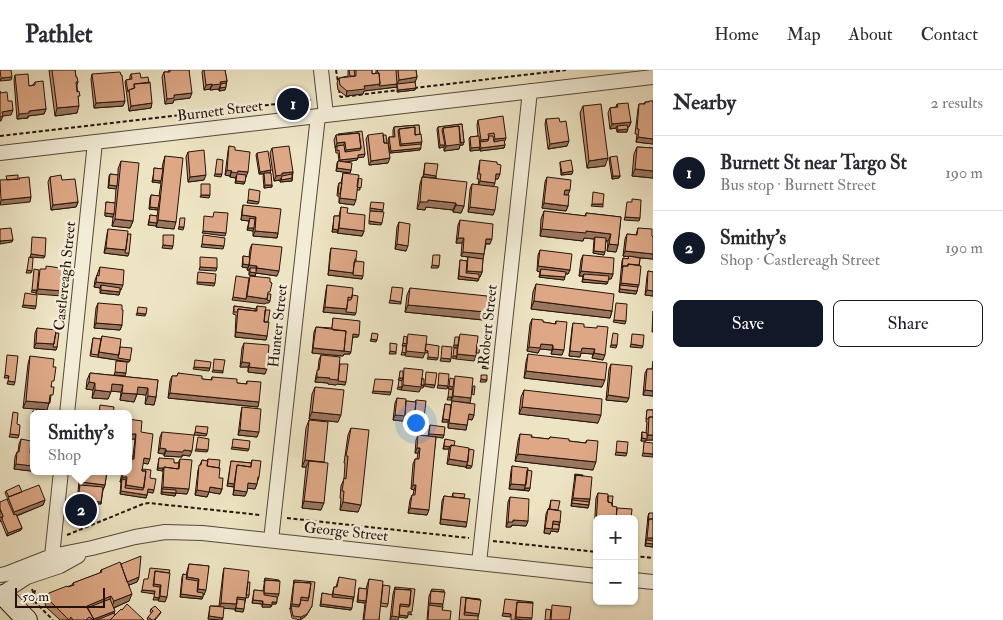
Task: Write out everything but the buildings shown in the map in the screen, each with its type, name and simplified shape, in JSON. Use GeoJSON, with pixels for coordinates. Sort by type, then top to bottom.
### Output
{"type":"FeatureCollection","features":[{"type":"Feature","properties":{"kind":"street","name":"Hunter Street"},"geometry":{"type":"LineString","coordinates":[[271,540],[322,115],[321,70]]}},
{"type":"Feature","properties":{"kind":"street","name":"Burnett Street"},"geometry":{"type":"LineString","coordinates":[[0,153],[653,76]]}},
{"type":"Feature","properties":{"kind":"street","name":"Robert Street"},"geometry":{"type":"LineString","coordinates":[[479,563],[530,91]]}},
{"type":"Feature","properties":{"kind":"street","name":"Castlereagh Street"},"geometry":{"type":"LineString","coordinates":[[67,410],[95,142]]}},
{"type":"Feature","properties":{"kind":"street"},"geometry":{"type":"LineString","coordinates":[[52,556],[61,475]]}},
{"type":"Feature","properties":{"kind":"street","name":"George Street"},"geometry":{"type":"LineString","coordinates":[[1,593],[6,574],[52,556],[92,548],[135,536],[166,532],[202,533],[271,540],[593,576]]}},
{"type":"Feature","properties":{"kind":"street","name":"George Street"},"geometry":{"type":"LineString","coordinates":[[1,593],[27,577],[60,566],[92,548]]}},
{"type":"Feature","properties":{"kind":"street"},"geometry":{"type":"LineString","coordinates":[[638,580],[653,582]]}},
{"type":"Feature","properties":{"kind":"street"},"geometry":{"type":"LineString","coordinates":[[1,593],[27,614]]}},
{"type":"Feature","properties":{"kind":"street"},"geometry":{"type":"LineString","coordinates":[[1,593],[12,620]]}},
{"type":"Feature","properties":{"kind":"path"},"geometry":{"type":"LineString","coordinates":[[336,70],[341,97],[399,90]]}},
{"type":"Feature","properties":{"kind":"path"},"geometry":{"type":"LineString","coordinates":[[408,89],[566,70]]}},
{"type":"Feature","properties":{"kind":"path"},"geometry":{"type":"LineString","coordinates":[[0,136],[311,100]]}},
{"type":"Feature","properties":{"kind":"path"},"geometry":{"type":"LineString","coordinates":[[54,540],[149,503],[593,552]]}},
{"type":"Feature","properties":{"kind":"path"},"geometry":{"type":"LineString","coordinates":[[638,556],[653,558]]}},
{"type":"Feature","properties":{"kind":"path"},"geometry":{"type":"LineString","coordinates":[[30,584],[35,600],[53,620]]}},
{"type":"Feature","properties":{"kind":"path"},"geometry":{"type":"LineString","coordinates":[[27,614],[35,600],[53,593]]}},
{"type":"Feature","properties":{"kind":"place","name":"Burnett St near Targo St"},"geometry":{"type":"Point","coordinates":[293,104]}},
{"type":"Feature","properties":{"kind":"place","name":"Smithy's"},"geometry":{"type":"Point","coordinates":[81,510]}}]}
